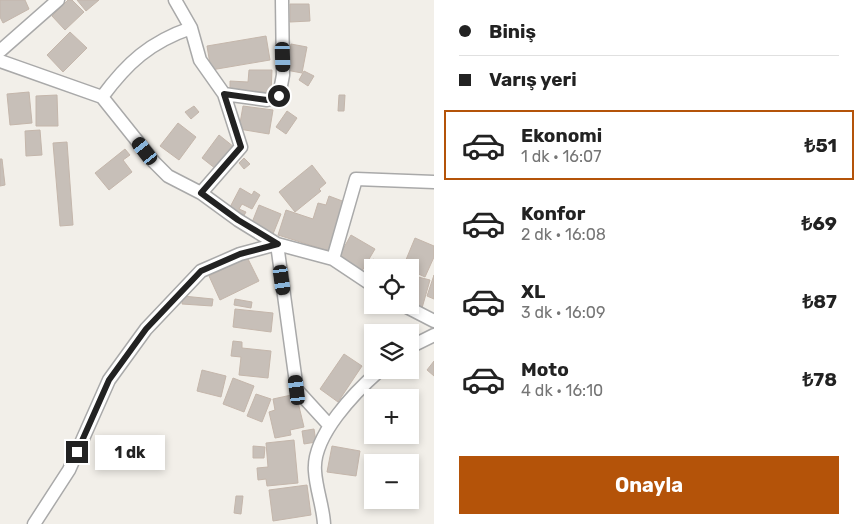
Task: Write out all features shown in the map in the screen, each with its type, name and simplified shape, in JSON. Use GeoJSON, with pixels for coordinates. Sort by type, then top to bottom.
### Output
{"type":"FeatureCollection","features":[{"type":"Feature","properties":{"kind":"street"},"geometry":{"type":"LineString","coordinates":[[0,52],[58,0]]}},
{"type":"Feature","properties":{"kind":"street"},"geometry":{"type":"LineString","coordinates":[[175,0],[191,28],[200,60],[224,94],[241,147],[201,193]]}},
{"type":"Feature","properties":{"kind":"street"},"geometry":{"type":"LineString","coordinates":[[224,94],[267,100],[279,96],[283,75],[282,0]]}},
{"type":"Feature","properties":{"kind":"street"},"geometry":{"type":"LineString","coordinates":[[102,97],[116,78],[140,54],[166,36],[191,28]]}},
{"type":"Feature","properties":{"kind":"street"},"geometry":{"type":"LineString","coordinates":[[0,61],[102,97],[154,162],[168,176],[201,193],[238,220],[278,244],[333,259],[364,280]]}},
{"type":"Feature","properties":{"kind":"street"},"geometry":{"type":"LineString","coordinates":[[333,259],[356,178],[434,182]]}},
{"type":"Feature","properties":{"kind":"street"},"geometry":{"type":"LineString","coordinates":[[278,244],[297,390],[329,425]]}},
{"type":"Feature","properties":{"kind":"street"},"geometry":{"type":"LineString","coordinates":[[34,524],[69,470],[109,380],[146,329],[201,271],[240,254],[278,244]]}},
{"type":"Feature","properties":{"kind":"street"},"geometry":{"type":"LineString","coordinates":[[419,313],[434,321]]}},
{"type":"Feature","properties":{"kind":"street"},"geometry":{"type":"LineString","coordinates":[[419,342],[434,335]]}},
{"type":"Feature","properties":{"kind":"street"},"geometry":{"type":"LineString","coordinates":[[324,524],[323,507],[315,471],[317,448],[329,425],[372,379]]}},
{"type":"Feature","properties":{"kind":"building"},"geometry":{"type":"Polygon","coordinates":[[[0,0],[25,0],[29,9],[3,23],[0,17],[0,0]]]}},
{"type":"Feature","properties":{"kind":"building"},"geometry":{"type":"Polygon","coordinates":[[[68,0],[72,0],[84,12],[65,30],[52,16],[68,0]]]}},
{"type":"Feature","properties":{"kind":"building"},"geometry":{"type":"Polygon","coordinates":[[[77,0],[99,0],[86,11],[77,0]]]}},
{"type":"Feature","properties":{"kind":"building"},"geometry":{"type":"Polygon","coordinates":[[[290,4],[309,4],[310,21],[290,22],[290,4]]]}},
{"type":"Feature","properties":{"kind":"building"},"geometry":{"type":"Polygon","coordinates":[[[70,32],[87,48],[63,72],[47,55],[70,32]]]}},
{"type":"Feature","properties":{"kind":"building"},"geometry":{"type":"Polygon","coordinates":[[[266,36],[270,60],[211,70],[207,46],[266,36]]]}},
{"type":"Feature","properties":{"kind":"building"},"geometry":{"type":"Polygon","coordinates":[[[291,44],[307,47],[302,73],[286,70],[291,44]]]}},
{"type":"Feature","properties":{"kind":"building"},"geometry":{"type":"Polygon","coordinates":[[[249,70],[272,70],[271,93],[230,89],[230,81],[248,82],[249,70]]]}},
{"type":"Feature","properties":{"kind":"building"},"geometry":{"type":"Polygon","coordinates":[[[304,71],[314,76],[308,86],[299,80],[304,71]]]}},
{"type":"Feature","properties":{"kind":"building"},"geometry":{"type":"Polygon","coordinates":[[[29,92],[32,123],[10,125],[7,94],[29,92]]]}},
{"type":"Feature","properties":{"kind":"building"},"geometry":{"type":"Polygon","coordinates":[[[57,95],[58,126],[36,126],[36,96],[57,95]]]}},
{"type":"Feature","properties":{"kind":"building"},"geometry":{"type":"Polygon","coordinates":[[[339,95],[345,95],[344,111],[338,111],[339,95]]]}},
{"type":"Feature","properties":{"kind":"building"},"geometry":{"type":"Polygon","coordinates":[[[194,106],[199,112],[191,119],[185,112],[194,106]]]}},
{"type":"Feature","properties":{"kind":"building"},"geometry":{"type":"Polygon","coordinates":[[[243,106],[273,110],[269,134],[239,129],[243,106]]]}},
{"type":"Feature","properties":{"kind":"building"},"geometry":{"type":"Polygon","coordinates":[[[287,111],[297,118],[286,134],[276,127],[287,111]]]}},
{"type":"Feature","properties":{"kind":"building"},"geometry":{"type":"Polygon","coordinates":[[[178,123],[196,137],[179,160],[160,146],[178,123]]]}},
{"type":"Feature","properties":{"kind":"building"},"geometry":{"type":"Polygon","coordinates":[[[40,130],[42,155],[26,156],[25,131],[40,130]]]}},
{"type":"Feature","properties":{"kind":"building"},"geometry":{"type":"Polygon","coordinates":[[[219,135],[234,147],[216,169],[202,158],[219,135]]]}},
{"type":"Feature","properties":{"kind":"building"},"geometry":{"type":"Polygon","coordinates":[[[67,142],[73,225],[60,226],[53,143],[67,142]]]}},
{"type":"Feature","properties":{"kind":"building"},"geometry":{"type":"Polygon","coordinates":[[[125,149],[130,155],[123,160],[132,172],[109,190],[95,173],[125,149]]]}},
{"type":"Feature","properties":{"kind":"building"},"geometry":{"type":"Polygon","coordinates":[[[244,158],[250,164],[244,169],[239,163],[244,158]]]}},
{"type":"Feature","properties":{"kind":"building"},"geometry":{"type":"Polygon","coordinates":[[[0,159],[2,159],[5,185],[0,186],[0,159]]]}},
{"type":"Feature","properties":{"kind":"building"},"geometry":{"type":"Polygon","coordinates":[[[312,165],[326,183],[319,189],[321,191],[295,212],[279,192],[312,165]]]}},
{"type":"Feature","properties":{"kind":"building"},"geometry":{"type":"Polygon","coordinates":[[[240,188],[252,195],[254,191],[260,195],[252,209],[242,204],[239,209],[246,212],[242,219],[228,211],[240,188]]]}},
{"type":"Feature","properties":{"kind":"building"},"geometry":{"type":"Polygon","coordinates":[[[329,196],[345,202],[329,251],[278,235],[286,210],[313,219],[318,203],[326,205],[329,196]]]}},
{"type":"Feature","properties":{"kind":"building"},"geometry":{"type":"Polygon","coordinates":[[[259,205],[281,214],[273,234],[251,225],[259,205]]]}},
{"type":"Feature","properties":{"kind":"building"},"geometry":{"type":"Polygon","coordinates":[[[351,235],[375,249],[369,259],[364,259],[362,271],[338,258],[351,235]]]}},
{"type":"Feature","properties":{"kind":"building"},"geometry":{"type":"Polygon","coordinates":[[[415,238],[434,246],[434,257],[425,277],[419,274],[419,259],[406,259],[415,238]]]}},
{"type":"Feature","properties":{"kind":"building"},"geometry":{"type":"Polygon","coordinates":[[[247,257],[259,281],[220,300],[209,276],[247,257]]]}},
{"type":"Feature","properties":{"kind":"building"},"geometry":{"type":"Polygon","coordinates":[[[434,275],[434,299],[427,296],[434,275]]]}},
{"type":"Feature","properties":{"kind":"building"},"geometry":{"type":"Polygon","coordinates":[[[419,277],[430,280],[422,308],[419,307],[419,277]]]}},
{"type":"Feature","properties":{"kind":"building"},"geometry":{"type":"Polygon","coordinates":[[[183,296],[213,299],[212,306],[182,304],[183,296]]]}},
{"type":"Feature","properties":{"kind":"building"},"geometry":{"type":"Polygon","coordinates":[[[235,299],[252,302],[251,308],[234,305],[235,299]]]}},
{"type":"Feature","properties":{"kind":"building"},"geometry":{"type":"Polygon","coordinates":[[[235,309],[273,313],[271,332],[233,327],[235,309]]]}},
{"type":"Feature","properties":{"kind":"building"},"geometry":{"type":"Polygon","coordinates":[[[233,341],[242,342],[242,348],[271,351],[268,378],[239,375],[241,357],[231,356],[233,341]]]}},
{"type":"Feature","properties":{"kind":"building"},"geometry":{"type":"Polygon","coordinates":[[[344,354],[362,366],[338,402],[320,389],[344,354]]]}},
{"type":"Feature","properties":{"kind":"building"},"geometry":{"type":"Polygon","coordinates":[[[434,361],[434,376],[427,370],[434,361]]]}},
{"type":"Feature","properties":{"kind":"building"},"geometry":{"type":"Polygon","coordinates":[[[202,370],[226,376],[221,397],[197,391],[202,370]]]}},
{"type":"Feature","properties":{"kind":"building"},"geometry":{"type":"Polygon","coordinates":[[[233,378],[254,386],[244,412],[223,404],[233,378]]]}},
{"type":"Feature","properties":{"kind":"building"},"geometry":{"type":"Polygon","coordinates":[[[256,394],[271,399],[262,422],[247,416],[256,394]]]}},
{"type":"Feature","properties":{"kind":"building"},"geometry":{"type":"Polygon","coordinates":[[[296,394],[304,427],[290,430],[291,435],[275,438],[269,412],[275,410],[273,399],[296,394]]]}},
{"type":"Feature","properties":{"kind":"building"},"geometry":{"type":"Polygon","coordinates":[[[314,429],[316,442],[304,444],[302,431],[314,429]]]}},
{"type":"Feature","properties":{"kind":"building"},"geometry":{"type":"Polygon","coordinates":[[[294,440],[298,483],[267,486],[266,479],[258,480],[257,468],[268,467],[266,443],[294,440]]]}},
{"type":"Feature","properties":{"kind":"building"},"geometry":{"type":"Polygon","coordinates":[[[253,446],[265,447],[264,458],[253,458],[253,446]]]}},
{"type":"Feature","properties":{"kind":"building"},"geometry":{"type":"Polygon","coordinates":[[[332,446],[360,451],[356,476],[327,472],[332,446]]]}},
{"type":"Feature","properties":{"kind":"building"},"geometry":{"type":"Polygon","coordinates":[[[307,485],[311,515],[273,521],[269,490],[307,485]]]}},
{"type":"Feature","properties":{"kind":"building"},"geometry":{"type":"Polygon","coordinates":[[[236,496],[243,496],[241,514],[234,513],[236,496]]]}},
{"type":"Feature","properties":{"kind":"route"},"geometry":{"type":"LineString","coordinates":[[77,452],[109,380],[146,329],[201,271],[240,254],[278,244],[238,220],[201,193],[241,147],[224,94],[267,100],[279,96]]}}]}
